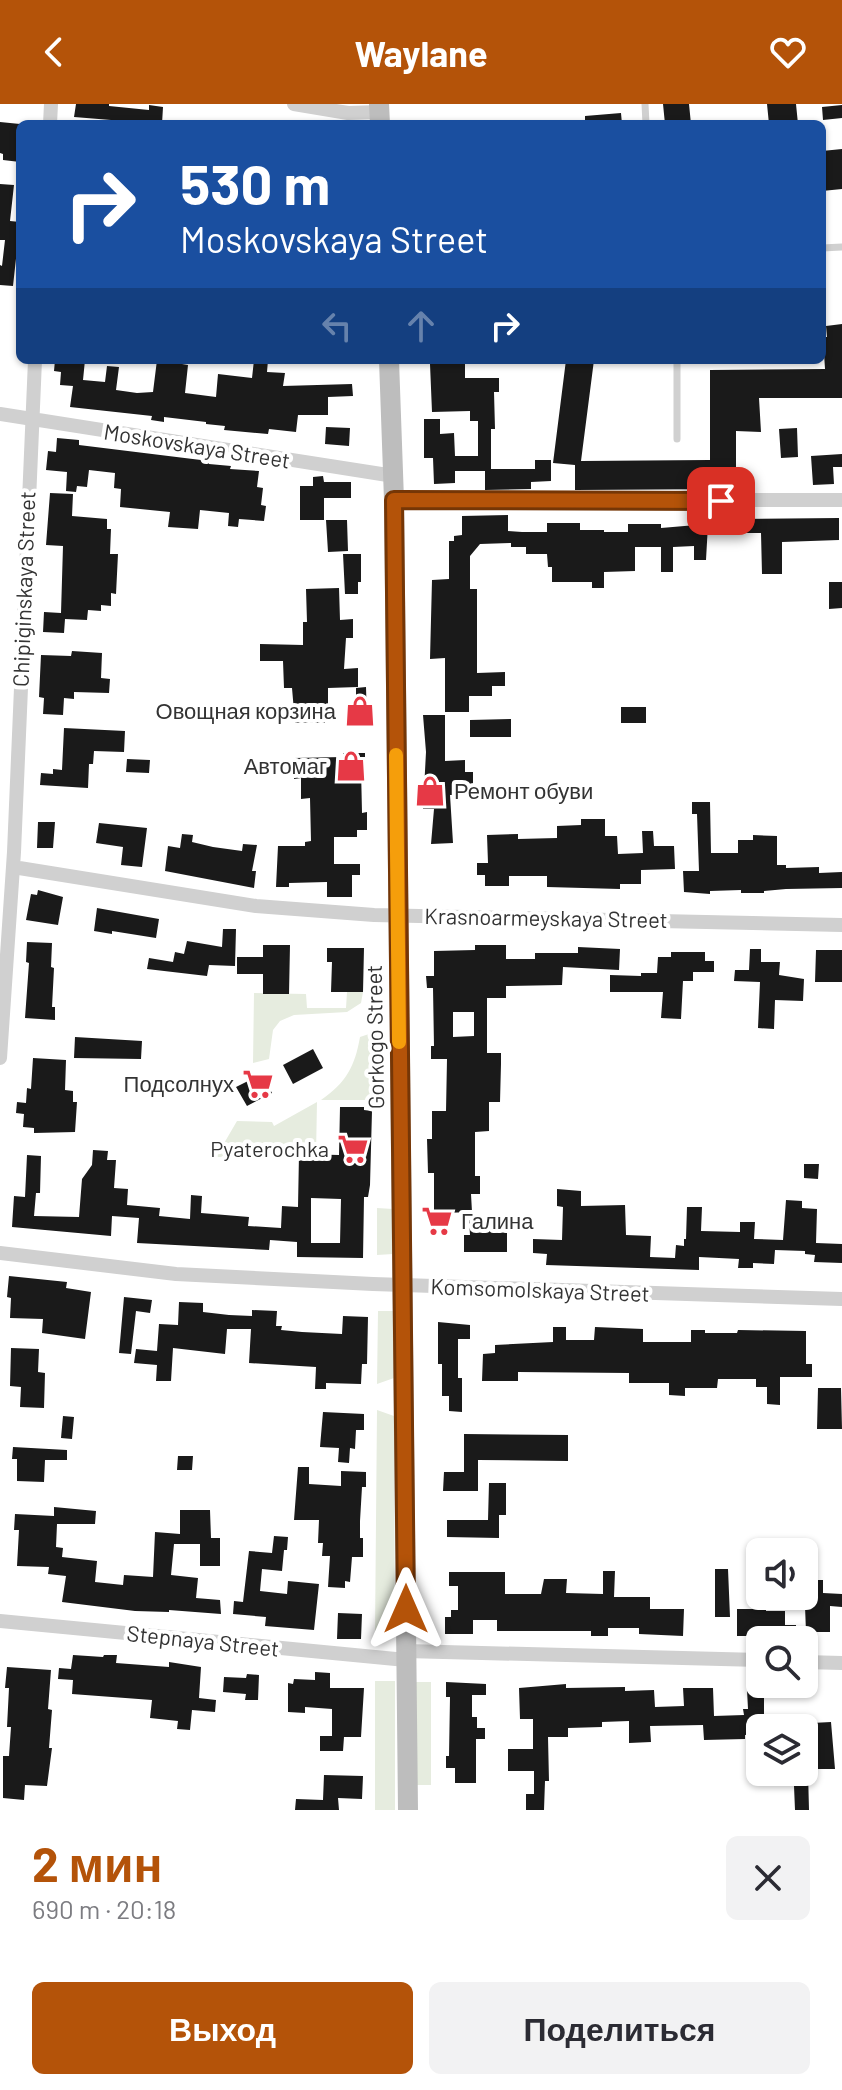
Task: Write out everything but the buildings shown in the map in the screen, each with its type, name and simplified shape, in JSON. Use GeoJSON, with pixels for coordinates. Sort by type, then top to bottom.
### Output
{"type":"FeatureCollection","features":[{"type":"Feature","properties":{"kind":"main road","name":"Gorkogo Street"},"geometry":{"type":"LineString","coordinates":[[389,364],[394,476],[408,1810]]}},
{"type":"Feature","properties":{"kind":"street"},"geometry":{"type":"LineString","coordinates":[[294,104],[348,113],[379,113]]}},
{"type":"Feature","properties":{"kind":"street","name":"Chipiginskaya Street"},"geometry":{"type":"LineString","coordinates":[[0,1058],[35,364]]}},
{"type":"Feature","properties":{"kind":"street","name":"Moskovskaya Street"},"geometry":{"type":"LineString","coordinates":[[0,414],[394,476]]}},
{"type":"Feature","properties":{"kind":"street"},"geometry":{"type":"LineString","coordinates":[[394,500],[842,500]]}},
{"type":"Feature","properties":{"kind":"street","name":"Krasnoarmeyskaya Street"},"geometry":{"type":"LineString","coordinates":[[9,856],[256,906],[397,915],[842,925]]}},
{"type":"Feature","properties":{"kind":"street","name":"Komsomolskaya Street"},"geometry":{"type":"LineString","coordinates":[[0,1253],[176,1274],[403,1285],[842,1299]]}},
{"type":"Feature","properties":{"kind":"street","name":"Stepnaya Street"},"geometry":{"type":"LineString","coordinates":[[0,1621],[406,1656],[746,1660]]}},
{"type":"Feature","properties":{"kind":"street"},"geometry":{"type":"LineString","coordinates":[[818,1662],[842,1663]]}},
{"type":"Feature","properties":{"kind":"lane"},"geometry":{"type":"LineString","coordinates":[[677,364],[677,439]]}},
{"type":"Feature","properties":{"kind":"shaded area"},"geometry":{"type":"Polygon","coordinates":[[[347,992],[363,992],[361,1003],[347,1012],[294,1015],[280,1021],[273,1030],[269,1059],[253,1063],[254,993],[306,994],[307,1008],[346,1008],[347,992]]]}},
{"type":"Feature","properties":{"kind":"shaded area"},"geometry":{"type":"Polygon","coordinates":[[[372,1033],[372,1100],[321,1100],[348,1073],[360,1037],[372,1033]]]}},
{"type":"Feature","properties":{"kind":"shaded area"},"geometry":{"type":"Polygon","coordinates":[[[317,1102],[316,1155],[299,1154],[299,1158],[216,1157],[237,1121],[272,1122],[274,1126],[317,1102]]]}},
{"type":"Feature","properties":{"kind":"shaded area"},"geometry":{"type":"Polygon","coordinates":[[[377,1208],[393,1209],[393,1254],[377,1255],[377,1208]]]}},
{"type":"Feature","properties":{"kind":"shaded area"},"geometry":{"type":"Polygon","coordinates":[[[378,1311],[394,1311],[394,1378],[377,1384],[378,1311]]]}},
{"type":"Feature","properties":{"kind":"shaded area"},"geometry":{"type":"Polygon","coordinates":[[[377,1410],[394,1416],[395,1633],[375,1633],[377,1410]]]}},
{"type":"Feature","properties":{"kind":"shaded area"},"geometry":{"type":"Polygon","coordinates":[[[375,1681],[395,1681],[395,1810],[375,1810],[375,1681]]]}},
{"type":"Feature","properties":{"kind":"shaded area"},"geometry":{"type":"Polygon","coordinates":[[[415,1682],[431,1682],[431,1785],[415,1785],[415,1682]]]}},
{"type":"Feature","properties":{"kind":"slow traffic"},"geometry":{"type":"LineString","coordinates":[[396,755],[399,1042]]}},
{"type":"Feature","properties":{"kind":"place","name":"Овощная корзина"},"geometry":{"type":"Point","coordinates":[360,711]}},
{"type":"Feature","properties":{"kind":"place","name":"Автомаг"},"geometry":{"type":"Point","coordinates":[351,766]}},
{"type":"Feature","properties":{"kind":"place","name":"Ремонт обуви"},"geometry":{"type":"Point","coordinates":[430,791]}},
{"type":"Feature","properties":{"kind":"place","name":"Подсолнух"},"geometry":{"type":"Point","coordinates":[258,1084]}},
{"type":"Feature","properties":{"kind":"place","name":"Pyaterochka"},"geometry":{"type":"Point","coordinates":[353,1149]}},
{"type":"Feature","properties":{"kind":"place","name":"Галина"},"geometry":{"type":"Point","coordinates":[437,1221]}},
{"type":"Feature","properties":{"kind":"route"},"geometry":{"type":"LineString","coordinates":[[406,1609],[394,500],[721,501]]}}]}
